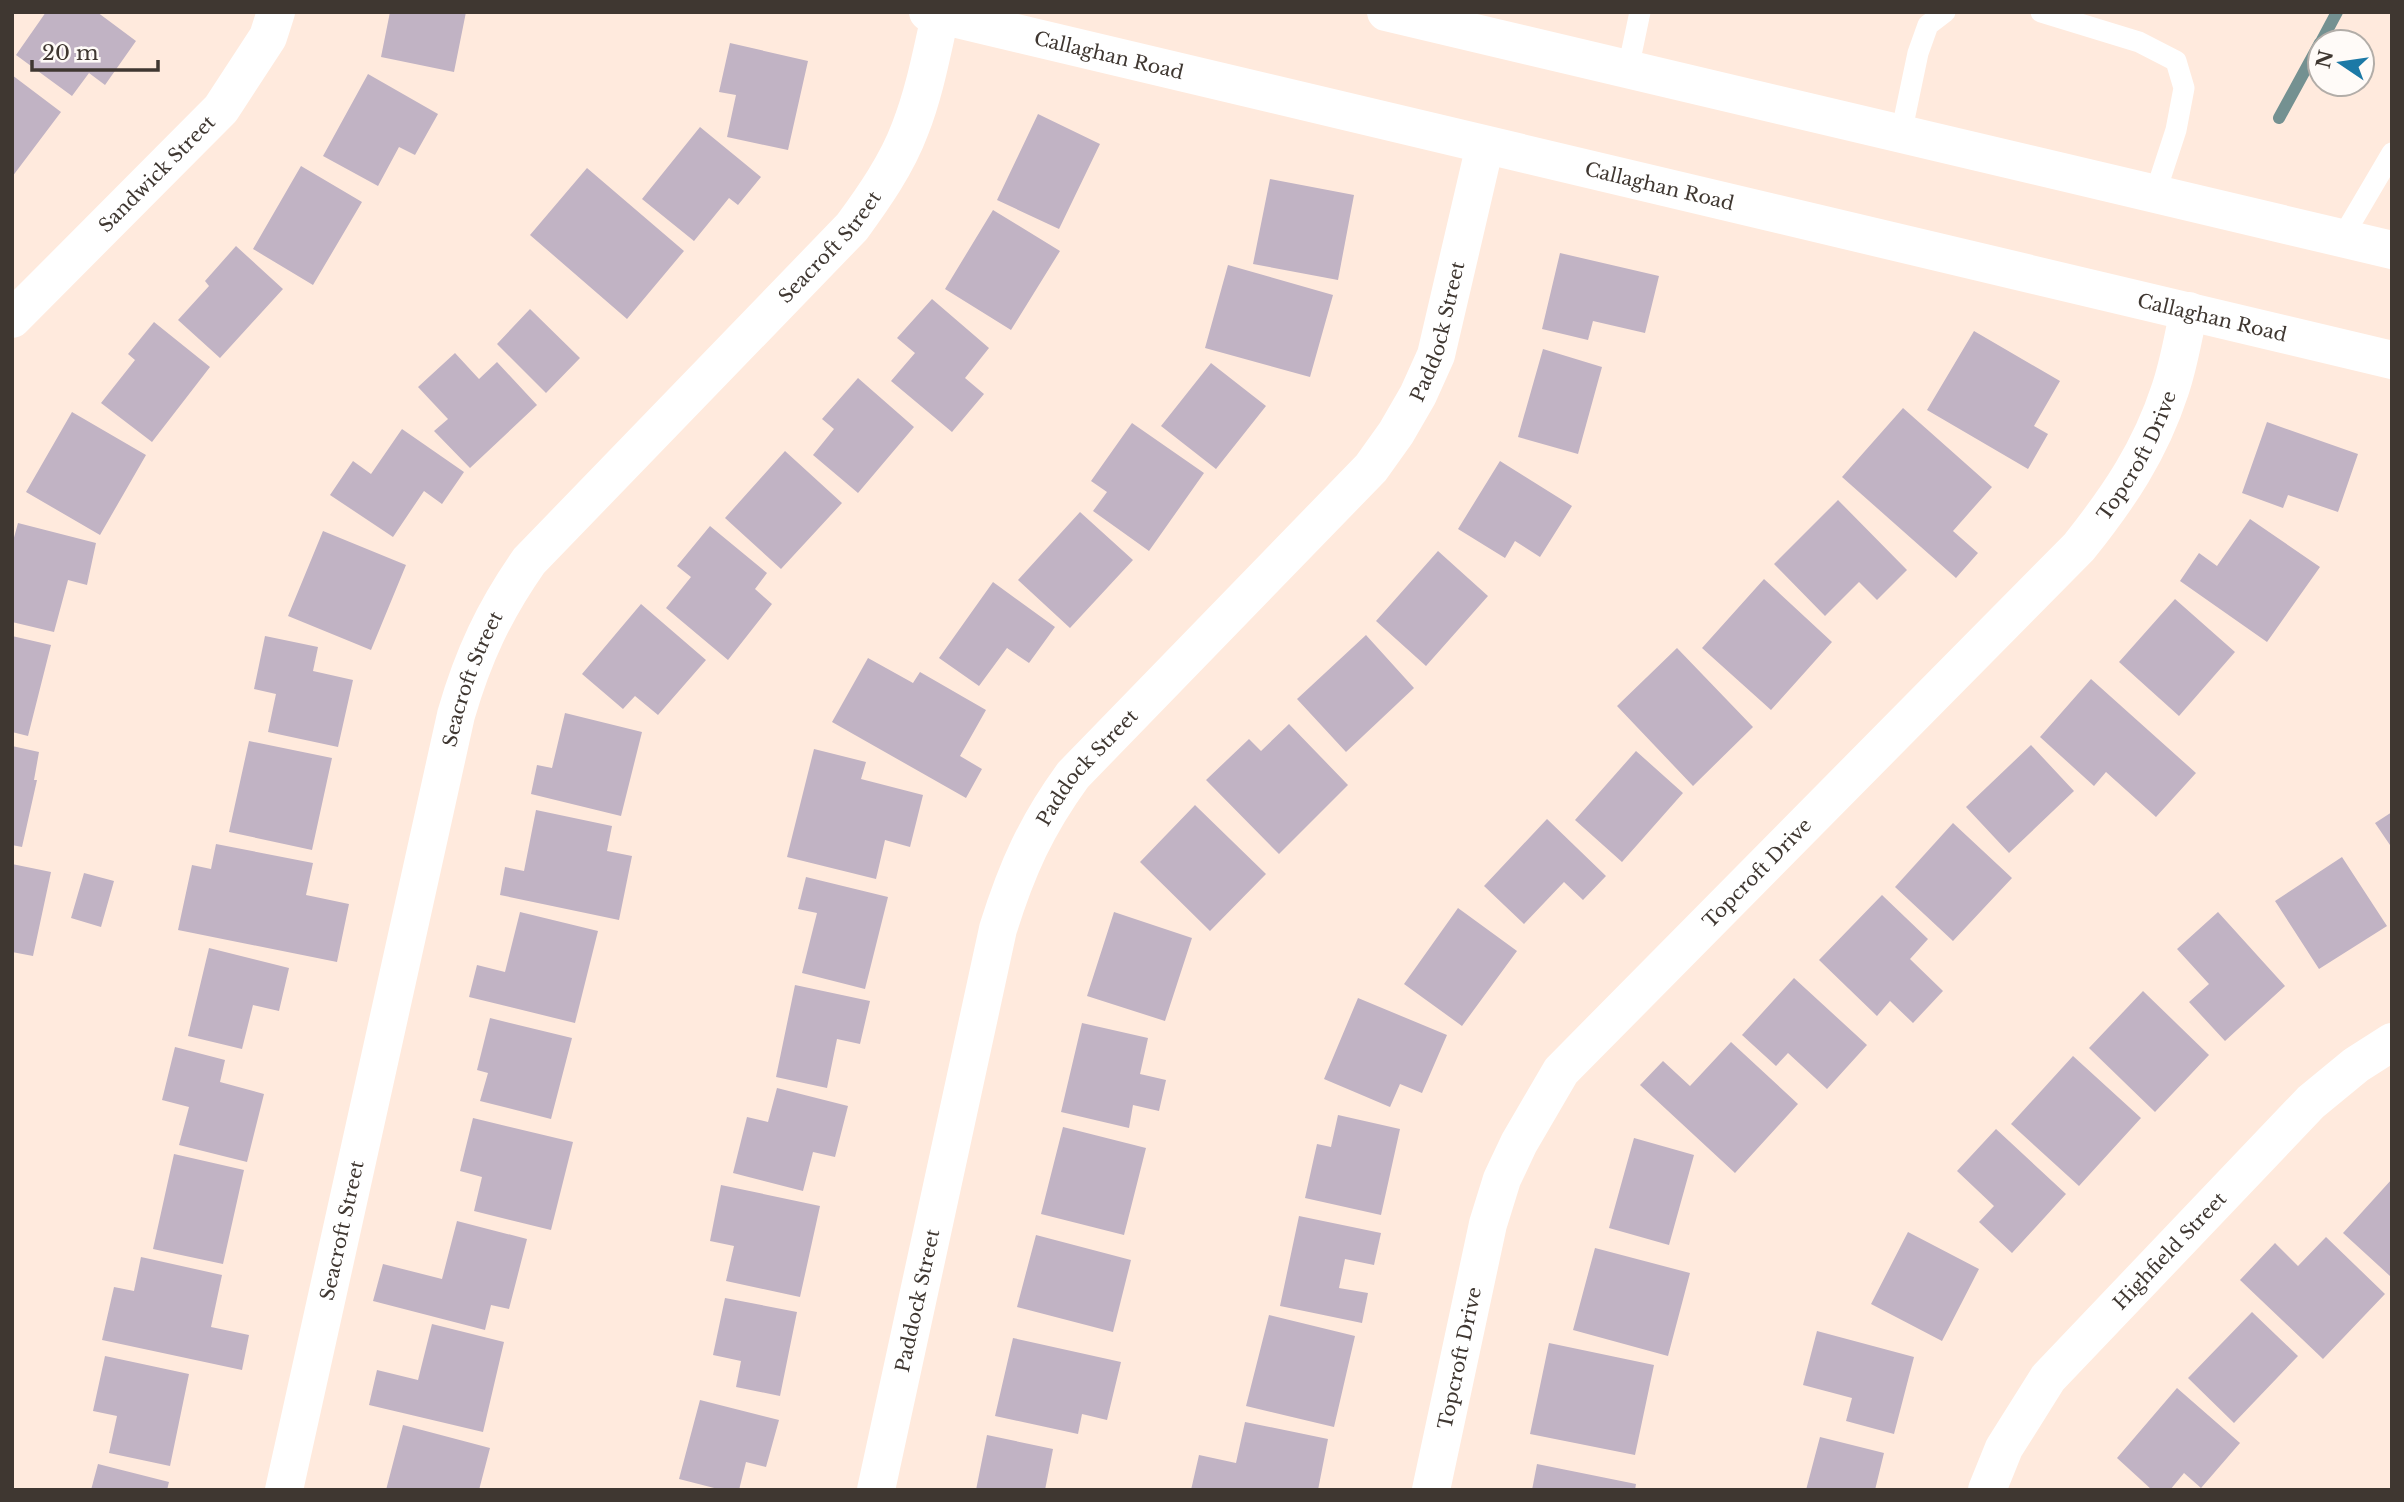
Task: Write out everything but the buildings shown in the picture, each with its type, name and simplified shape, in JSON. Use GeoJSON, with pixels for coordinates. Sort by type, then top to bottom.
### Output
{"type":"FeatureCollection","features":[{"type":"Feature","properties":{"kind":"street","name":"Sandwick Street"},"geometry":{"type":"LineString","coordinates":[[12,319],[221,109],[268,37],[276,12]]}},
{"type":"Feature","properties":{"kind":"street"},"geometry":{"type":"LineString","coordinates":[[1386,12],[2392,250]]}},
{"type":"Feature","properties":{"kind":"street","name":"Callaghan Road"},"geometry":{"type":"LineString","coordinates":[[937,13],[2392,360]]}},
{"type":"Feature","properties":{"kind":"street","name":"Seacroft Street"},"geometry":{"type":"LineString","coordinates":[[284,1490],[456,715],[468,673],[484,633],[504,596],[529,561],[852,227],[874,197],[909,132],[922,96],[937,13]]}},
{"type":"Feature","properties":{"kind":"street","name":"Paddock Street"},"geometry":{"type":"LineString","coordinates":[[876,1490],[999,929],[1027,848],[1048,810],[1073,775],[1371,468],[1396,433],[1418,395],[1436,355],[1485,145]]}},
{"type":"Feature","properties":{"kind":"street","name":"Topcroft Drive"},"geometry":{"type":"LineString","coordinates":[[1431,1490],[1488,1224],[1502,1179],[1553,1083],[1561,1071],[2079,547],[2105,515],[2138,466],[2156,428],[2171,388],[2189,311]]}},
{"type":"Feature","properties":{"kind":"street","name":"Highfield Street"},"geometry":{"type":"LineString","coordinates":[[1987,1490],[2004,1448],[2048,1378],[2311,1102],[2356,1065],[2392,1042]]}},
{"type":"Feature","properties":{"kind":"lane"},"geometry":{"type":"LineString","coordinates":[[1628,69],[1640,12]]}},
{"type":"Feature","properties":{"kind":"lane"},"geometry":{"type":"LineString","coordinates":[[1901,134],[1918,53],[1928,25],[1945,12]]}},
{"type":"Feature","properties":{"kind":"lane"},"geometry":{"type":"LineString","coordinates":[[2040,12],[2139,42],[2176,61],[2184,88],[2176,130],[2155,194]]}},
{"type":"Feature","properties":{"kind":"lane"},"geometry":{"type":"LineString","coordinates":[[2342,238],[2392,153]]}},
{"type":"Feature","properties":{"kind":"waterway"},"geometry":{"type":"LineString","coordinates":[[2328,28],[2337,12]]}},
{"type":"Feature","properties":{"kind":"waterway"},"geometry":{"type":"LineString","coordinates":[[2279,118],[2306,69]]}}]}
